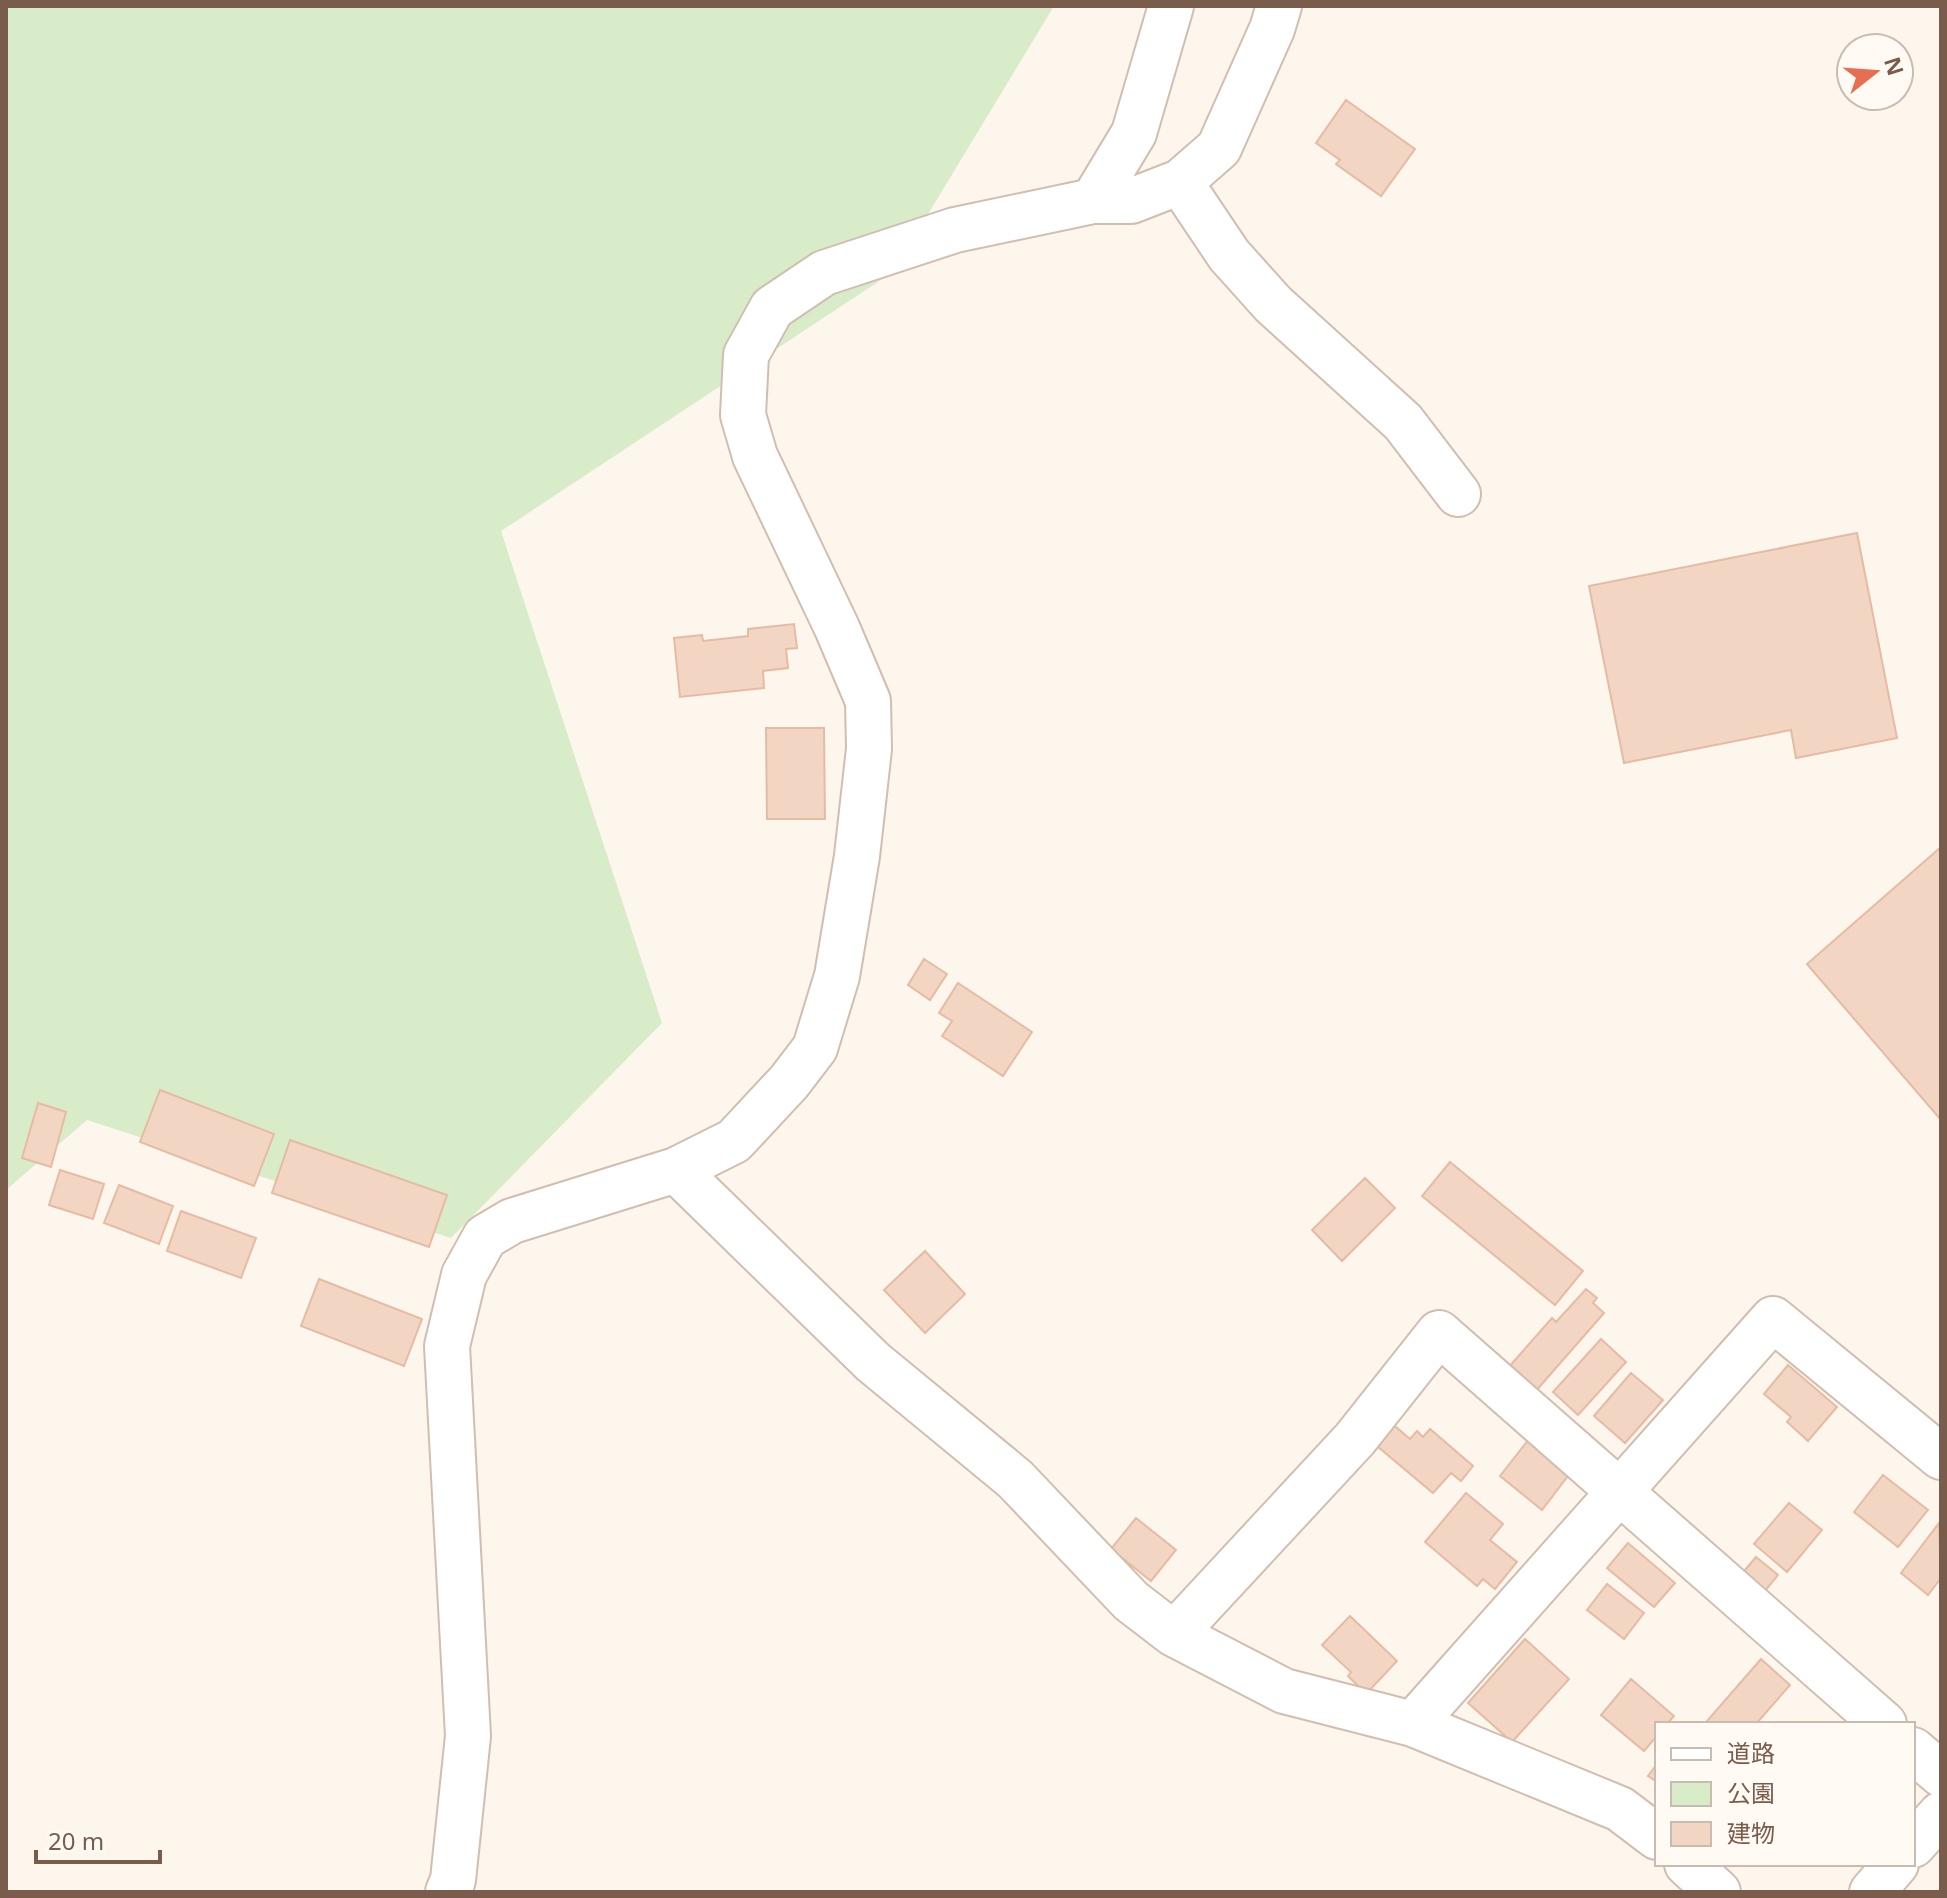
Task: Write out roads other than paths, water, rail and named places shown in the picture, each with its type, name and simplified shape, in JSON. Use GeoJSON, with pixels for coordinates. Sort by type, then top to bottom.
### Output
{"type":"FeatureCollection","features":[{"type":"Feature","properties":{"kind":"street"},"geometry":{"type":"LineString","coordinates":[[1093,201],[1134,133],[1171,6]]}},
{"type":"Feature","properties":{"kind":"street"},"geometry":{"type":"LineString","coordinates":[[448,1892],[453,1880],[468,1736],[447,1346],[464,1275],[485,1237],[512,1221],[676,1170],[734,1141],[789,1082],[815,1048],[837,976],[857,856],[869,749],[868,701],[837,628],[755,456],[743,415],[746,355],[772,308],[824,273],[955,230],[1093,201],[1131,201],[1180,182],[1219,148],[1272,29],[1279,6]]}},
{"type":"Feature","properties":{"kind":"street"},"geometry":{"type":"LineString","coordinates":[[1180,182],[1229,255],[1273,304],[1403,422],[1458,494]]}},
{"type":"Feature","properties":{"kind":"street"},"geometry":{"type":"LineString","coordinates":[[676,1170],[873,1362],[1015,1479],[1131,1601],[1174,1634],[1284,1691],[1413,1724],[1620,1809],[1655,1835]]}},
{"type":"Feature","properties":{"kind":"street"},"geometry":{"type":"LineString","coordinates":[[1413,1724],[1773,1319],[1941,1457]]}},
{"type":"Feature","properties":{"kind":"street"},"geometry":{"type":"LineString","coordinates":[[1174,1634],[1355,1439],[1439,1333],[1882,1722]]}},
{"type":"Feature","properties":{"kind":"street"},"geometry":{"type":"LineString","coordinates":[[1915,1752],[1941,1774]]}},
{"type":"Feature","properties":{"kind":"street"},"geometry":{"type":"LineString","coordinates":[[1915,1843],[1941,1814]]}},
{"type":"Feature","properties":{"kind":"street"},"geometry":{"type":"LineString","coordinates":[[1689,1866],[1718,1892]]}},
{"type":"Feature","properties":{"kind":"street"},"geometry":{"type":"LineString","coordinates":[[1872,1892],[1894,1866]]}}]}
